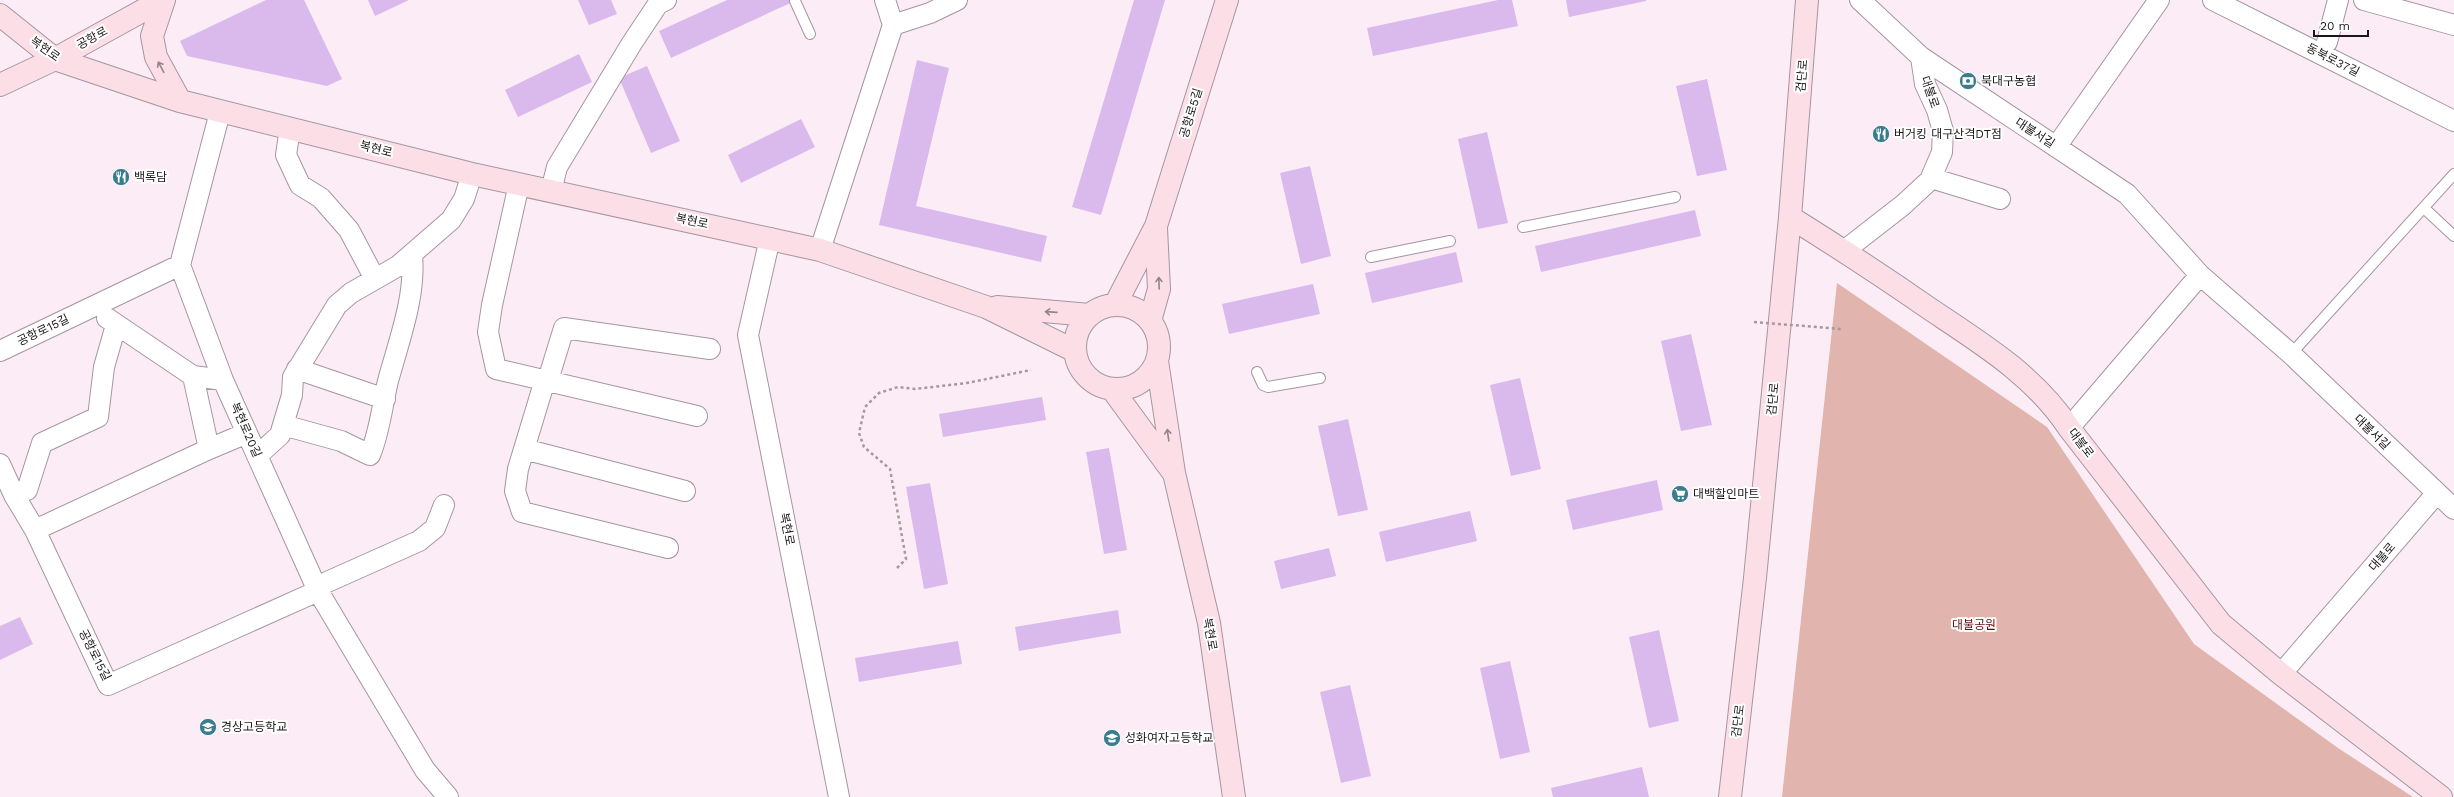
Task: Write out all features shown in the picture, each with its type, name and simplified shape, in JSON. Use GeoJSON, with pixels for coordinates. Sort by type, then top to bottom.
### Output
{"type":"FeatureCollection","features":[{"type":"Feature","properties":{"kind":"main road","name":"공항로"},"geometry":{"type":"LineString","coordinates":[[0,85],[55,59],[163,0]]}},
{"type":"Feature","properties":{"kind":"main road"},"geometry":{"type":"LineString","coordinates":[[163,0],[152,36],[154,50],[156,57],[180,101]]}},
{"type":"Feature","properties":{"kind":"main road","name":"공항로5길"},"geometry":{"type":"LineString","coordinates":[[1156,226],[1227,0]]}},
{"type":"Feature","properties":{"kind":"main road","name":"검단로"},"geometry":{"type":"LineString","coordinates":[[1730,797],[1755,578],[1790,218],[1807,0]]}},
{"type":"Feature","properties":{"kind":"main road","name":"복현로"},"geometry":{"type":"LineString","coordinates":[[0,16],[55,59],[180,101],[472,174],[820,250],[986,307]]}},
{"type":"Feature","properties":{"kind":"main road","name":"대불로"},"geometry":{"type":"LineString","coordinates":[[1790,218],[1844,251],[2001,357],[2054,404],[2069,428],[2221,624],[2281,674],[2441,797]]}},
{"type":"Feature","properties":{"kind":"main road"},"geometry":{"type":"LineString","coordinates":[[1115,305],[1156,226]]}},
{"type":"Feature","properties":{"kind":"main road"},"geometry":{"type":"LineString","coordinates":[[1150,321],[1159,289],[1156,226]]}},
{"type":"Feature","properties":{"kind":"main road"},"geometry":{"type":"LineString","coordinates":[[1115,305],[1128,306],[1140,312],[1150,321],[1157,333],[1160,346],[1157,361],[1150,373],[1139,383],[1126,388],[1112,389],[1098,385],[1086,376],[1078,364],[1075,351],[1076,338],[1081,325],[1090,315],[1102,308],[1115,305]]}},
{"type":"Feature","properties":{"kind":"main road"},"geometry":{"type":"LineString","coordinates":[[986,307],[1090,315]]}},
{"type":"Feature","properties":{"kind":"main road"},"geometry":{"type":"LineString","coordinates":[[986,307],[1075,351]]}},
{"type":"Feature","properties":{"kind":"main road","name":"복현로"},"geometry":{"type":"LineString","coordinates":[[1157,361],[1174,474],[1208,623],[1234,797]]}},
{"type":"Feature","properties":{"kind":"main road"},"geometry":{"type":"LineString","coordinates":[[1112,389],[1174,474]]}},
{"type":"Feature","properties":{"kind":"street"},"geometry":{"type":"LineString","coordinates":[[820,250],[893,25],[885,0]]}},
{"type":"Feature","properties":{"kind":"street"},"geometry":{"type":"LineString","coordinates":[[893,25],[930,13],[957,0]]}},
{"type":"Feature","properties":{"kind":"street","name":"대불서길"},"geometry":{"type":"LineString","coordinates":[[1860,0],[1921,57],[2128,194],[2200,275],[2291,354],[2436,494],[2454,509]]}},
{"type":"Feature","properties":{"kind":"street"},"geometry":{"type":"LineString","coordinates":[[2056,147],[2159,0]]}},
{"type":"Feature","properties":{"kind":"street","name":"동북로37길"},"geometry":{"type":"LineString","coordinates":[[2212,0],[2454,121]]}},
{"type":"Feature","properties":{"kind":"street"},"geometry":{"type":"LineString","coordinates":[[2364,0],[2454,25]]}},
{"type":"Feature","properties":{"kind":"street"},"geometry":{"type":"LineString","coordinates":[[551,192],[557,167],[660,1]]}},
{"type":"Feature","properties":{"kind":"street"},"geometry":{"type":"LineString","coordinates":[[2327,42],[2336,1]]}},
{"type":"Feature","properties":{"kind":"street","name":"대불로"},"geometry":{"type":"LineString","coordinates":[[1844,251],[1903,205],[1931,178],[1942,152],[1943,131],[1937,110],[1925,84],[1921,57]]}},
{"type":"Feature","properties":{"kind":"street"},"geometry":{"type":"LineString","coordinates":[[90,307],[180,265],[220,112]]}},
{"type":"Feature","properties":{"kind":"street"},"geometry":{"type":"LineString","coordinates":[[290,128],[286,155],[300,185],[321,198],[349,230],[375,279]]}},
{"type":"Feature","properties":{"kind":"street"},"geometry":{"type":"LineString","coordinates":[[257,456],[280,435],[292,395],[293,377],[337,305],[351,293],[398,266],[451,220],[464,199],[472,174]]}},
{"type":"Feature","properties":{"kind":"street"},"geometry":{"type":"LineString","coordinates":[[1931,178],[2000,199]]}},
{"type":"Feature","properties":{"kind":"street"},"geometry":{"type":"LineString","coordinates":[[519,184],[492,305],[488,332],[496,369],[696,416]]}},
{"type":"Feature","properties":{"kind":"street","name":"복현로"},"geometry":{"type":"LineString","coordinates":[[770,238],[748,335],[840,797]]}},
{"type":"Feature","properties":{"kind":"street"},"geometry":{"type":"LineString","coordinates":[[283,425],[341,441],[370,456],[377,438],[414,276],[412,254]]}},
{"type":"Feature","properties":{"kind":"street","name":"복현로20길"},"geometry":{"type":"LineString","coordinates":[[180,265],[223,380],[317,589],[421,763],[448,797]]}},
{"type":"Feature","properties":{"kind":"street"},"geometry":{"type":"LineString","coordinates":[[2069,428],[2200,275]]}},
{"type":"Feature","properties":{"kind":"street"},"geometry":{"type":"LineString","coordinates":[[90,307],[193,376],[223,380]]}},
{"type":"Feature","properties":{"kind":"street","name":"공항로15길"},"geometry":{"type":"LineString","coordinates":[[0,351],[90,307]]}},
{"type":"Feature","properties":{"kind":"street"},"geometry":{"type":"LineString","coordinates":[[14,496],[27,490],[42,443],[98,417],[104,367],[116,325]]}},
{"type":"Feature","properties":{"kind":"street"},"geometry":{"type":"LineString","coordinates":[[668,548],[522,512],[515,491],[518,469],[564,328],[710,349]]}},
{"type":"Feature","properties":{"kind":"street"},"geometry":{"type":"LineString","coordinates":[[298,369],[385,399]]}},
{"type":"Feature","properties":{"kind":"street"},"geometry":{"type":"LineString","coordinates":[[193,376],[209,449]]}},
{"type":"Feature","properties":{"kind":"street"},"geometry":{"type":"LineString","coordinates":[[35,530],[209,449],[247,433]]}},
{"type":"Feature","properties":{"kind":"street"},"geometry":{"type":"LineString","coordinates":[[524,450],[685,491]]}},
{"type":"Feature","properties":{"kind":"street","name":"공항로15길"},"geometry":{"type":"LineString","coordinates":[[0,464],[14,496],[35,530],[108,685],[317,589]]}},
{"type":"Feature","properties":{"kind":"street","name":"대불로"},"geometry":{"type":"LineString","coordinates":[[2281,674],[2436,494]]}},
{"type":"Feature","properties":{"kind":"street"},"geometry":{"type":"LineString","coordinates":[[317,589],[419,541],[435,528],[444,505]]}},
{"type":"Feature","properties":{"kind":"lane"},"geometry":{"type":"LineString","coordinates":[[795,1],[810,34]]}},
{"type":"Feature","properties":{"kind":"lane"},"geometry":{"type":"LineString","coordinates":[[2291,354],[2353,284],[2425,209],[2454,174]]}},
{"type":"Feature","properties":{"kind":"lane"},"geometry":{"type":"LineString","coordinates":[[1523,227],[1675,197]]}},
{"type":"Feature","properties":{"kind":"lane"},"geometry":{"type":"LineString","coordinates":[[2425,209],[2454,236]]}},
{"type":"Feature","properties":{"kind":"lane"},"geometry":{"type":"LineString","coordinates":[[1371,257],[1450,241]]}},
{"type":"Feature","properties":{"kind":"lane"},"geometry":{"type":"LineString","coordinates":[[1257,372],[1263,385],[1268,387],[1320,378]]}},
{"type":"Feature","properties":{"kind":"path"},"geometry":{"type":"LineString","coordinates":[[1754,322],[1841,329]]}},
{"type":"Feature","properties":{"kind":"path"},"geometry":{"type":"LineString","coordinates":[[896,568],[906,559],[890,469],[864,447],[859,433],[865,407],[879,393],[898,387],[915,389],[967,383],[1031,370]]}},
{"type":"Feature","properties":{"kind":"green space","name":"대불공원"},"geometry":{"type":"Polygon","coordinates":[[[1837,283],[2047,427],[2194,644],[2338,748],[2413,797],[1782,797],[1837,283]]]}},
{"type":"Feature","properties":{"kind":"building"},"geometry":{"type":"Polygon","coordinates":[[[266,0],[304,0],[342,79],[327,86],[187,56],[180,41],[266,0]]]}},
{"type":"Feature","properties":{"kind":"building"},"geometry":{"type":"Polygon","coordinates":[[[368,0],[409,0],[375,16],[368,0]]]}},
{"type":"Feature","properties":{"kind":"building"},"geometry":{"type":"Polygon","coordinates":[[[578,0],[611,0],[617,14],[589,25],[578,0]]]}},
{"type":"Feature","properties":{"kind":"building"},"geometry":{"type":"Polygon","coordinates":[[[727,0],[797,0],[671,58],[659,31],[727,0]]]}},
{"type":"Feature","properties":{"kind":"building"},"geometry":{"type":"Polygon","coordinates":[[[1134,0],[1165,0],[1101,215],[1072,207],[1134,0]]]}},
{"type":"Feature","properties":{"kind":"building"},"geometry":{"type":"Polygon","coordinates":[[[1498,0],[1512,0],[1518,26],[1373,56],[1367,28],[1498,0]]]}},
{"type":"Feature","properties":{"kind":"building"},"geometry":{"type":"Polygon","coordinates":[[[1566,0],[1646,0],[1646,1],[1569,17],[1566,0]]]}},
{"type":"Feature","properties":{"kind":"building"},"geometry":{"type":"Polygon","coordinates":[[[579,54],[592,82],[518,117],[505,90],[579,54]]]}},
{"type":"Feature","properties":{"kind":"building"},"geometry":{"type":"Polygon","coordinates":[[[917,60],[949,68],[916,206],[1047,236],[1041,262],[879,225],[917,60]]]}},
{"type":"Feature","properties":{"kind":"building"},"geometry":{"type":"Polygon","coordinates":[[[647,66],[680,141],[651,153],[619,78],[647,66]]]}},
{"type":"Feature","properties":{"kind":"building"},"geometry":{"type":"Polygon","coordinates":[[[1707,79],[1727,170],[1697,176],[1676,86],[1707,79]]]}},
{"type":"Feature","properties":{"kind":"building"},"geometry":{"type":"Polygon","coordinates":[[[801,119],[815,147],[741,183],[728,155],[801,119]]]}},
{"type":"Feature","properties":{"kind":"building"},"geometry":{"type":"Polygon","coordinates":[[[1487,132],[1508,223],[1478,229],[1458,139],[1487,132]]]}},
{"type":"Feature","properties":{"kind":"building"},"geometry":{"type":"Polygon","coordinates":[[[1310,166],[1331,256],[1301,264],[1280,173],[1310,166]]]}},
{"type":"Feature","properties":{"kind":"building"},"geometry":{"type":"Polygon","coordinates":[[[1695,210],[1701,236],[1541,272],[1535,246],[1695,210]]]}},
{"type":"Feature","properties":{"kind":"building"},"geometry":{"type":"Polygon","coordinates":[[[1456,252],[1463,282],[1372,303],[1365,273],[1456,252]]]}},
{"type":"Feature","properties":{"kind":"building"},"geometry":{"type":"Polygon","coordinates":[[[1313,284],[1320,314],[1229,334],[1222,304],[1313,284]]]}},
{"type":"Feature","properties":{"kind":"building"},"geometry":{"type":"Polygon","coordinates":[[[1691,334],[1712,425],[1681,431],[1661,341],[1691,334]]]}},
{"type":"Feature","properties":{"kind":"building"},"geometry":{"type":"Polygon","coordinates":[[[1520,378],[1541,469],[1511,476],[1490,385],[1520,378]]]}},
{"type":"Feature","properties":{"kind":"building"},"geometry":{"type":"Polygon","coordinates":[[[1042,397],[1046,420],[943,437],[939,414],[1042,397]]]}},
{"type":"Feature","properties":{"kind":"building"},"geometry":{"type":"Polygon","coordinates":[[[1348,419],[1368,510],[1338,516],[1318,426],[1348,419]]]}},
{"type":"Feature","properties":{"kind":"building"},"geometry":{"type":"Polygon","coordinates":[[[1109,448],[1127,550],[1104,554],[1086,452],[1109,448]]]}},
{"type":"Feature","properties":{"kind":"building"},"geometry":{"type":"Polygon","coordinates":[[[1657,480],[1663,510],[1573,530],[1566,500],[1657,480]]]}},
{"type":"Feature","properties":{"kind":"building"},"geometry":{"type":"Polygon","coordinates":[[[930,483],[948,584],[924,589],[906,487],[930,483]]]}},
{"type":"Feature","properties":{"kind":"building"},"geometry":{"type":"Polygon","coordinates":[[[1470,511],[1477,541],[1386,562],[1379,532],[1470,511]]]}},
{"type":"Feature","properties":{"kind":"building"},"geometry":{"type":"Polygon","coordinates":[[[1329,548],[1336,576],[1281,589],[1274,561],[1329,548]]]}},
{"type":"Feature","properties":{"kind":"building"},"geometry":{"type":"Polygon","coordinates":[[[1118,610],[1121,633],[1019,651],[1015,627],[1118,610]]]}},
{"type":"Feature","properties":{"kind":"building"},"geometry":{"type":"Polygon","coordinates":[[[20,617],[33,644],[0,660],[0,626],[20,617]]]}},
{"type":"Feature","properties":{"kind":"building"},"geometry":{"type":"Polygon","coordinates":[[[1659,630],[1679,721],[1649,728],[1629,637],[1659,630]]]}},
{"type":"Feature","properties":{"kind":"building"},"geometry":{"type":"Polygon","coordinates":[[[958,641],[962,664],[859,682],[855,658],[958,641]]]}},
{"type":"Feature","properties":{"kind":"building"},"geometry":{"type":"Polygon","coordinates":[[[1510,661],[1530,752],[1500,759],[1480,668],[1510,661]]]}},
{"type":"Feature","properties":{"kind":"building"},"geometry":{"type":"Polygon","coordinates":[[[1350,685],[1371,776],[1341,783],[1320,692],[1350,685]]]}},
{"type":"Feature","properties":{"kind":"building"},"geometry":{"type":"Polygon","coordinates":[[[1642,767],[1649,797],[1553,797],[1551,788],[1642,767]]]}},
{"type":"Feature","properties":{"kind":"place","name":"북대구농협"},"geometry":{"type":"Point","coordinates":[1968,81]}},
{"type":"Feature","properties":{"kind":"place","name":"버거킹 대구산격DT점"},"geometry":{"type":"Point","coordinates":[1881,134]}},
{"type":"Feature","properties":{"kind":"place","name":"백록담"},"geometry":{"type":"Point","coordinates":[121,177]}},
{"type":"Feature","properties":{"kind":"place","name":"대백할인마트"},"geometry":{"type":"Point","coordinates":[1680,494]}},
{"type":"Feature","properties":{"kind":"place","name":"경상고등학교"},"geometry":{"type":"Point","coordinates":[208,727]}},
{"type":"Feature","properties":{"kind":"place","name":"성화여자고등학교"},"geometry":{"type":"Point","coordinates":[1112,738]}}]}
